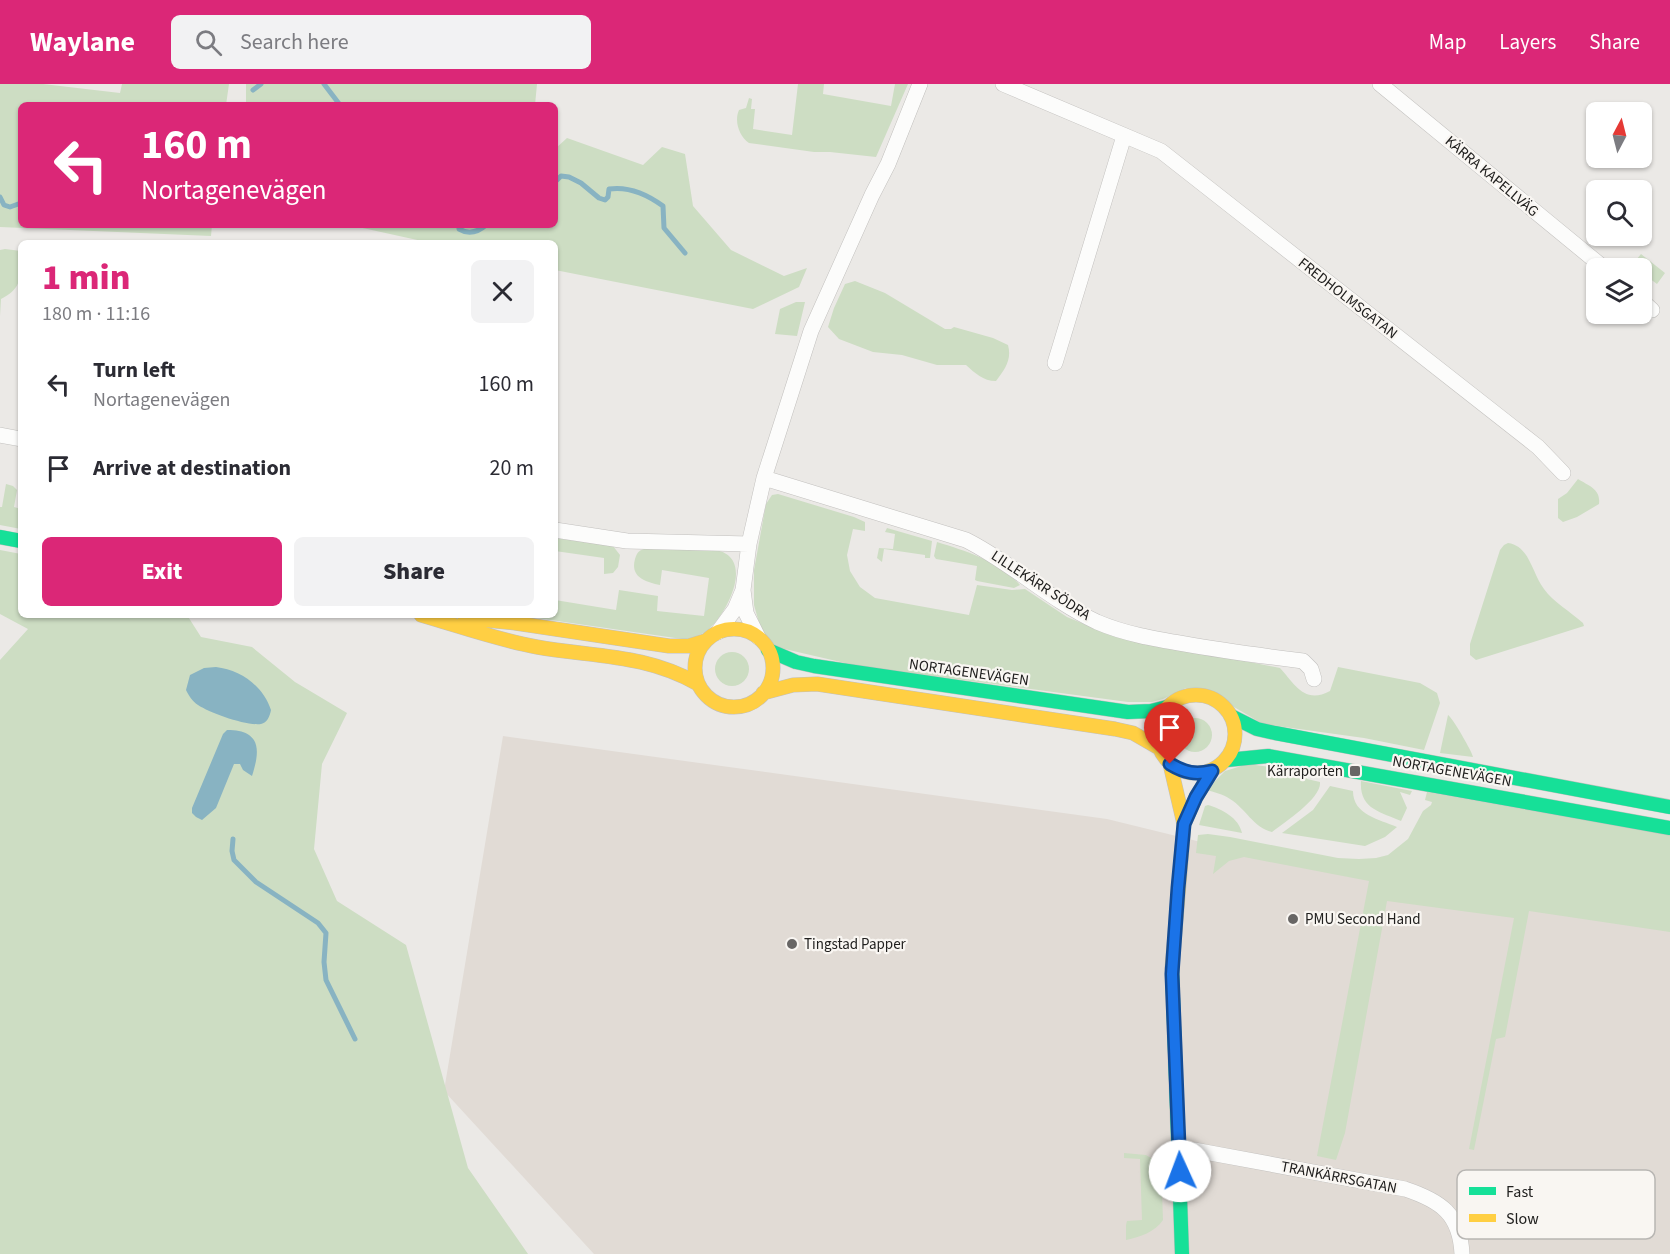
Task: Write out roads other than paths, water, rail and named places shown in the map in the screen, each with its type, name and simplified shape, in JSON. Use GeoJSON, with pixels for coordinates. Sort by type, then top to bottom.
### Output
{"type":"FeatureCollection","features":[{"type":"Feature","properties":{"kind":"street"},"geometry":{"type":"LineString","coordinates":[[758,637],[746,613],[743,590],[749,544],[764,478],[811,331],[888,164],[920,84]]}},
{"type":"Feature","properties":{"kind":"street","name":"FREDHOLMSGATAN"},"geometry":{"type":"LineString","coordinates":[[1003,84],[1161,151],[1538,447],[1563,473]]}},
{"type":"Feature","properties":{"kind":"street","name":"KÄRRA KAPELLVÄG"},"geometry":{"type":"LineString","coordinates":[[1380,84],[1592,258]]}},
{"type":"Feature","properties":{"kind":"street"},"geometry":{"type":"LineString","coordinates":[[1055,363],[1124,136]]}},
{"type":"Feature","properties":{"kind":"street"},"geometry":{"type":"LineString","coordinates":[[0,435],[18,438]]}},
{"type":"Feature","properties":{"kind":"street","name":"LILLEKÄRR SÖDRA"},"geometry":{"type":"LineString","coordinates":[[764,478],[966,540],[987,551],[1040,589],[1075,610],[1122,632],[1225,651],[1303,661],[1311,669],[1314,679]]}},
{"type":"Feature","properties":{"kind":"street"},"geometry":{"type":"LineString","coordinates":[[558,530],[627,541],[749,544]]}},
{"type":"Feature","properties":{"kind":"street"},"geometry":{"type":"LineString","coordinates":[[0,537],[18,540]]}},
{"type":"Feature","properties":{"kind":"street"},"geometry":{"type":"LineString","coordinates":[[466,618],[669,646],[689,646],[705,641],[718,632],[735,609],[743,590]]}},
{"type":"Feature","properties":{"kind":"street"},"geometry":{"type":"LineString","coordinates":[[432,618],[536,647],[644,661],[663,666],[683,674],[698,684],[711,699],[728,706],[741,706],[753,701],[763,693],[769,684],[772,672],[772,661],[768,650]]}},
{"type":"Feature","properties":{"kind":"street"},"geometry":{"type":"LineString","coordinates":[[718,632],[739,629],[758,637]]}},
{"type":"Feature","properties":{"kind":"street","name":"NORTAGENEVÄGEN"},"geometry":{"type":"LineString","coordinates":[[758,637],[768,650],[796,662],[814,666],[1128,712],[1151,711],[1167,707],[1177,699],[1189,695],[1202,695],[1219,702],[1232,716],[1257,729],[1670,807]]}},
{"type":"Feature","properties":{"kind":"street"},"geometry":{"type":"LineString","coordinates":[[698,684],[695,662],[705,641]]}},
{"type":"Feature","properties":{"kind":"street"},"geometry":{"type":"LineString","coordinates":[[763,693],[793,685],[817,684],[1115,729],[1133,733],[1159,748],[1170,764],[1184,824],[1172,974],[1182,1254]]}},
{"type":"Feature","properties":{"kind":"street"},"geometry":{"type":"LineString","coordinates":[[1159,748],[1157,726],[1167,707]]}},
{"type":"Feature","properties":{"kind":"street"},"geometry":{"type":"LineString","coordinates":[[1170,764],[1190,773],[1202,774],[1212,771],[1227,760],[1236,739],[1232,716]]}},
{"type":"Feature","properties":{"kind":"street","name":"NORTAGENEVÄGEN"},"geometry":{"type":"LineString","coordinates":[[1227,760],[1268,756],[1670,828]]}},
{"type":"Feature","properties":{"kind":"street"},"geometry":{"type":"LineString","coordinates":[[1184,824],[1196,797],[1212,771]]}},
{"type":"Feature","properties":{"kind":"street","name":"TRANKÄRRSGATAN"},"geometry":{"type":"LineString","coordinates":[[1179,1150],[1194,1150],[1405,1189],[1426,1196],[1442,1207],[1455,1220],[1457,1226]]}},
{"type":"Feature","properties":{"kind":"street","name":"TRANKÄRRSGATAN"},"geometry":{"type":"LineString","coordinates":[[1461,1239],[1462,1254]]}},
{"type":"Feature","properties":{"kind":"water"},"geometry":{"type":"Polygon","coordinates":[[[216,667],[234,672],[257,687],[271,710],[265,722],[254,724],[228,718],[192,700],[186,690],[190,675],[204,668],[216,667]]]}},
{"type":"Feature","properties":{"kind":"water"},"geometry":{"type":"Polygon","coordinates":[[[227,730],[238,731],[252,738],[257,750],[255,767],[252,776],[243,770],[240,764],[234,764],[216,808],[202,820],[192,813],[192,808],[223,734],[227,730]]]}},
{"type":"Feature","properties":{"kind":"waterway"},"geometry":{"type":"LineString","coordinates":[[253,90],[261,84]]}},
{"type":"Feature","properties":{"kind":"waterway"},"geometry":{"type":"LineString","coordinates":[[324,84],[338,102]]}},
{"type":"Feature","properties":{"kind":"waterway"},"geometry":{"type":"LineString","coordinates":[[558,179],[561,176],[569,177],[605,200],[609,189],[616,188],[631,190],[651,198],[663,206],[664,228],[685,253]]}},
{"type":"Feature","properties":{"kind":"waterway"},"geometry":{"type":"LineString","coordinates":[[0,197],[4,205],[10,207],[18,204]]}},
{"type":"Feature","properties":{"kind":"waterway"},"geometry":{"type":"LineString","coordinates":[[459,228],[470,232],[482,228]]}},
{"type":"Feature","properties":{"kind":"waterway"},"geometry":{"type":"LineString","coordinates":[[233,839],[234,860],[256,882],[318,923],[326,933],[324,962],[326,980],[355,1039]]}},
{"type":"Feature","properties":{"kind":"place","name":"Kärraporten"},"geometry":{"type":"Point","coordinates":[1355,771]}},
{"type":"Feature","properties":{"kind":"place","name":"PMU Second Hand"},"geometry":{"type":"Point","coordinates":[1293,919]}},
{"type":"Feature","properties":{"kind":"place","name":"Tingstad Papper"},"geometry":{"type":"Point","coordinates":[792,944]}}]}
